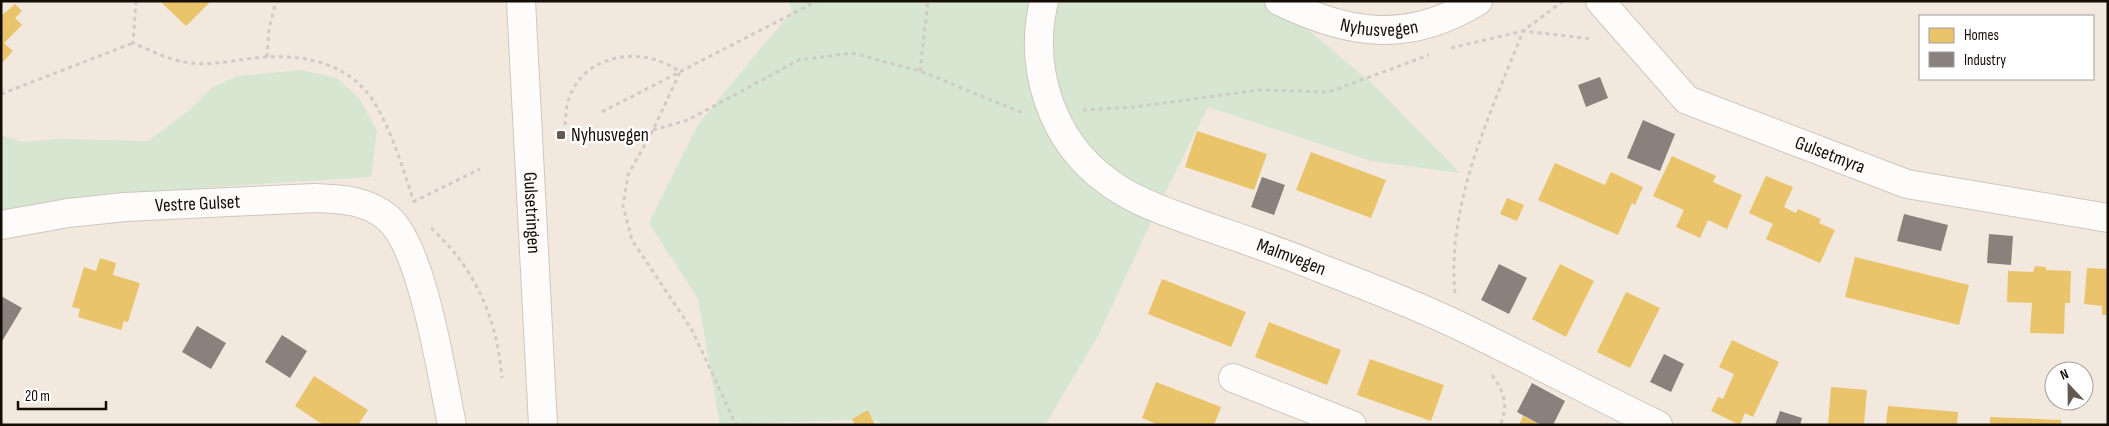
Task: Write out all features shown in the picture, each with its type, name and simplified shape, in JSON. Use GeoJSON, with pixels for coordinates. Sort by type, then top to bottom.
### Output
{"type":"FeatureCollection","features":[{"type":"Feature","properties":{"kind":"street","name":"Gulsetringen"},"geometry":{"type":"LineString","coordinates":[[521,1],[543,425]]}},
{"type":"Feature","properties":{"kind":"street","name":"Malmvegen"},"geometry":{"type":"LineString","coordinates":[[1044,1],[1039,22],[1038,55],[1043,86],[1052,112],[1064,136],[1107,182],[1133,198],[1289,255],[1464,328],[1658,425]]}},
{"type":"Feature","properties":{"kind":"street","name":"Nyhusvegen"},"geometry":{"type":"LineString","coordinates":[[1279,1],[1312,18],[1349,27],[1379,31],[1411,28],[1442,20],[1478,1]]}},
{"type":"Feature","properties":{"kind":"street","name":"Gulsetmyra"},"geometry":{"type":"LineString","coordinates":[[1600,1],[1622,29],[1687,100],[1907,184],[2108,218]]}},
{"type":"Feature","properties":{"kind":"street","name":"Vestre Gulset"},"geometry":{"type":"LineString","coordinates":[[1,225],[68,213],[125,207],[315,198],[358,202],[374,208],[389,219]]}},
{"type":"Feature","properties":{"kind":"street"},"geometry":{"type":"LineString","coordinates":[[389,219],[402,238],[417,271],[452,425]]}},
{"type":"Feature","properties":{"kind":"street"},"geometry":{"type":"LineString","coordinates":[[1233,378],[1352,425]]}},
{"type":"Feature","properties":{"kind":"path"},"geometry":{"type":"LineString","coordinates":[[133,43],[136,1]]}},
{"type":"Feature","properties":{"kind":"path"},"geometry":{"type":"LineString","coordinates":[[267,57],[268,29],[276,1]]}},
{"type":"Feature","properties":{"kind":"path"},"geometry":{"type":"LineString","coordinates":[[602,112],[817,1]]}},
{"type":"Feature","properties":{"kind":"path"},"geometry":{"type":"LineString","coordinates":[[920,71],[928,1]]}},
{"type":"Feature","properties":{"kind":"path"},"geometry":{"type":"LineString","coordinates":[[1464,328],[1455,296],[1452,271],[1455,238],[1462,204],[1488,120],[1523,31],[1563,1]]}},
{"type":"Feature","properties":{"kind":"path"},"geometry":{"type":"LineString","coordinates":[[1448,49],[1523,31],[1610,40],[1622,29]]}},
{"type":"Feature","properties":{"kind":"path"},"geometry":{"type":"LineString","coordinates":[[1,94],[133,43],[174,59],[191,63],[217,64],[267,57],[299,58],[324,63],[343,72],[359,83],[372,100],[396,149],[417,208]]}},
{"type":"Feature","properties":{"kind":"path"},"geometry":{"type":"LineString","coordinates":[[653,130],[688,120],[799,60],[852,52],[920,71],[1023,113],[1030,113]]}},
{"type":"Feature","properties":{"kind":"path"},"geometry":{"type":"LineString","coordinates":[[1074,110],[1135,107],[1259,90],[1330,92],[1430,54]]}},
{"type":"Feature","properties":{"kind":"path"},"geometry":{"type":"LineString","coordinates":[[565,125],[566,108],[572,90],[584,75],[599,64],[634,55],[650,56],[669,64],[680,72]]}},
{"type":"Feature","properties":{"kind":"path"},"geometry":{"type":"LineString","coordinates":[[680,72],[653,130],[628,175],[623,206],[632,240],[692,330],[736,425]]}},
{"type":"Feature","properties":{"kind":"path"},"geometry":{"type":"LineString","coordinates":[[389,219],[414,202],[480,170]]}},
{"type":"Feature","properties":{"kind":"path"},"geometry":{"type":"LineString","coordinates":[[429,226],[456,253],[481,293],[499,348],[502,378]]}},
{"type":"Feature","properties":{"kind":"path"},"geometry":{"type":"LineString","coordinates":[[1489,371],[1501,390],[1506,404],[1500,425]]}},
{"type":"Feature","properties":{"kind":"green space"},"geometry":{"type":"Polygon","coordinates":[[[789,1],[1274,1],[1373,84],[1460,173],[1371,161],[1208,107],[1160,203],[1099,334],[1045,425],[885,425],[872,419],[720,425],[698,299],[649,223],[699,123],[792,11],[789,1]]]}},
{"type":"Feature","properties":{"kind":"green space"},"geometry":{"type":"Polygon","coordinates":[[[301,70],[337,78],[360,99],[377,131],[371,177],[227,186],[108,197],[1,216],[1,135],[23,142],[59,139],[148,141],[187,112],[213,87],[237,76],[301,70]]]}},
{"type":"Feature","properties":{"kind":"building: Homes"},"geometry":{"type":"Polygon","coordinates":[[[163,1],[211,1],[186,26],[162,3],[163,1]]]}},
{"type":"Feature","properties":{"kind":"building: Homes"},"geometry":{"type":"Polygon","coordinates":[[[15,4],[22,11],[15,18],[22,25],[4,43],[13,51],[1,64],[1,16],[15,4]]]}},
{"type":"Feature","properties":{"kind":"building: Homes"},"geometry":{"type":"Polygon","coordinates":[[[1197,131],[1267,154],[1254,190],[1185,167],[1197,131]]]}},
{"type":"Feature","properties":{"kind":"building: Homes"},"geometry":{"type":"Polygon","coordinates":[[[1311,152],[1386,180],[1371,218],[1296,190],[1311,152]]]}},
{"type":"Feature","properties":{"kind":"building: Homes"},"geometry":{"type":"Polygon","coordinates":[[[1672,156],[1716,176],[1713,182],[1742,195],[1727,229],[1708,220],[1700,238],[1676,227],[1684,210],[1653,196],[1672,156]]]}},
{"type":"Feature","properties":{"kind":"building: Homes"},"geometry":{"type":"Polygon","coordinates":[[[1555,163],[1605,185],[1611,172],[1643,187],[1635,205],[1632,203],[1618,235],[1538,200],[1555,163]]]}},
{"type":"Feature","properties":{"kind":"building: Homes"},"geometry":{"type":"Polygon","coordinates":[[[1766,176],[1793,187],[1784,207],[1796,213],[1798,209],[1821,219],[1819,223],[1835,230],[1820,263],[1766,239],[1773,224],[1749,213],[1766,176]]]}},
{"type":"Feature","properties":{"kind":"building: Homes"},"geometry":{"type":"Polygon","coordinates":[[[1507,198],[1524,205],[1517,221],[1500,214],[1507,198]]]}},
{"type":"Feature","properties":{"kind":"building: Homes"},"geometry":{"type":"Polygon","coordinates":[[[1855,257],[1969,285],[1959,325],[1845,297],[1855,257]]]}},
{"type":"Feature","properties":{"kind":"building: Homes"},"geometry":{"type":"Polygon","coordinates":[[[100,258],[116,263],[113,275],[140,283],[128,322],[124,321],[121,330],[78,317],[80,309],[72,307],[84,267],[96,271],[100,258]]]}},
{"type":"Feature","properties":{"kind":"building: Homes"},"geometry":{"type":"Polygon","coordinates":[[[1560,264],[1594,281],[1566,337],[1532,319],[1560,264]]]}},
{"type":"Feature","properties":{"kind":"building: Homes"},"geometry":{"type":"Polygon","coordinates":[[[2035,266],[2046,267],[2046,270],[2071,271],[2070,303],[2065,303],[2064,334],[2030,333],[2032,303],[2007,302],[2008,271],[2033,272],[2035,266]]]}},
{"type":"Feature","properties":{"kind":"building: Homes"},"geometry":{"type":"Polygon","coordinates":[[[2087,268],[2108,269],[2108,315],[2102,315],[2102,306],[2084,304],[2087,268]]]}},
{"type":"Feature","properties":{"kind":"building: Homes"},"geometry":{"type":"Polygon","coordinates":[[[1162,279],[1246,312],[1231,347],[1148,314],[1162,279]]]}},
{"type":"Feature","properties":{"kind":"building: Homes"},"geometry":{"type":"Polygon","coordinates":[[[1626,292],[1660,308],[1630,368],[1597,352],[1626,292]]]}},
{"type":"Feature","properties":{"kind":"building: Homes"},"geometry":{"type":"Polygon","coordinates":[[[1269,322],[1341,350],[1327,385],[1255,357],[1269,322]]]}},
{"type":"Feature","properties":{"kind":"building: Homes"},"geometry":{"type":"Polygon","coordinates":[[[1732,340],[1779,362],[1753,417],[1745,413],[1740,425],[1711,411],[1718,397],[1723,399],[1734,374],[1719,367],[1732,340]]]}},
{"type":"Feature","properties":{"kind":"building: Homes"},"geometry":{"type":"Polygon","coordinates":[[[1370,359],[1444,385],[1431,421],[1357,395],[1370,359]]]}},
{"type":"Feature","properties":{"kind":"building: Homes"},"geometry":{"type":"Polygon","coordinates":[[[314,376],[368,410],[358,425],[323,425],[295,406],[314,376]]]}},
{"type":"Feature","properties":{"kind":"building: Homes"},"geometry":{"type":"Polygon","coordinates":[[[1156,382],[1221,407],[1214,425],[1159,425],[1142,418],[1156,382]]]}},
{"type":"Feature","properties":{"kind":"building: Homes"},"geometry":{"type":"Polygon","coordinates":[[[1831,387],[1867,390],[1864,425],[1828,425],[1831,387]]]}},
{"type":"Feature","properties":{"kind":"building: Homes"},"geometry":{"type":"Polygon","coordinates":[[[1888,406],[1958,412],[1957,425],[1886,425],[1888,406]]]}},
{"type":"Feature","properties":{"kind":"building: Homes"},"geometry":{"type":"Polygon","coordinates":[[[868,410],[875,425],[855,425],[852,419],[868,410]]]}},
{"type":"Feature","properties":{"kind":"building: Homes"},"geometry":{"type":"Polygon","coordinates":[[[1523,416],[1541,425],[1519,425],[1523,416]]]}},
{"type":"Feature","properties":{"kind":"building: Homes"},"geometry":{"type":"Polygon","coordinates":[[[1990,417],[2061,420],[2061,425],[1990,425],[1990,417]]]}},
{"type":"Feature","properties":{"kind":"building: Industry"},"geometry":{"type":"Polygon","coordinates":[[[1600,77],[1608,98],[1586,107],[1578,85],[1600,77]]]}},
{"type":"Feature","properties":{"kind":"building: Industry"},"geometry":{"type":"Polygon","coordinates":[[[1643,120],[1675,134],[1660,171],[1627,158],[1643,120]]]}},
{"type":"Feature","properties":{"kind":"building: Industry"},"geometry":{"type":"Polygon","coordinates":[[[1262,177],[1285,185],[1274,215],[1251,207],[1262,177]]]}},
{"type":"Feature","properties":{"kind":"building: Industry"},"geometry":{"type":"Polygon","coordinates":[[[1904,214],[1948,225],[1941,251],[1897,241],[1904,214]]]}},
{"type":"Feature","properties":{"kind":"building: Industry"},"geometry":{"type":"Polygon","coordinates":[[[1989,234],[2013,236],[2011,265],[1987,263],[1989,234]]]}},
{"type":"Feature","properties":{"kind":"building: Industry"},"geometry":{"type":"Polygon","coordinates":[[[1499,264],[1527,278],[1509,314],[1481,300],[1499,264]]]}},
{"type":"Feature","properties":{"kind":"building: Industry"},"geometry":{"type":"Polygon","coordinates":[[[1,296],[22,308],[1,343],[1,296]]]}},
{"type":"Feature","properties":{"kind":"building: Industry"},"geometry":{"type":"Polygon","coordinates":[[[197,326],[226,343],[211,369],[182,352],[197,326]]]}},
{"type":"Feature","properties":{"kind":"building: Industry"},"geometry":{"type":"Polygon","coordinates":[[[282,335],[307,351],[290,378],[265,362],[282,335]]]}},
{"type":"Feature","properties":{"kind":"building: Industry"},"geometry":{"type":"Polygon","coordinates":[[[1664,354],[1684,364],[1671,392],[1650,382],[1664,354]]]}},
{"type":"Feature","properties":{"kind":"building: Industry"},"geometry":{"type":"Polygon","coordinates":[[[1532,383],[1565,401],[1553,425],[1541,425],[1517,412],[1532,383]]]}},
{"type":"Feature","properties":{"kind":"building: Industry"},"geometry":{"type":"Polygon","coordinates":[[[1780,411],[1802,418],[1800,425],[1775,425],[1780,411]]]}},
{"type":"Feature","properties":{"kind":"place","name":"Nyhusvegen"},"geometry":{"type":"Point","coordinates":[561,135]}}]}
